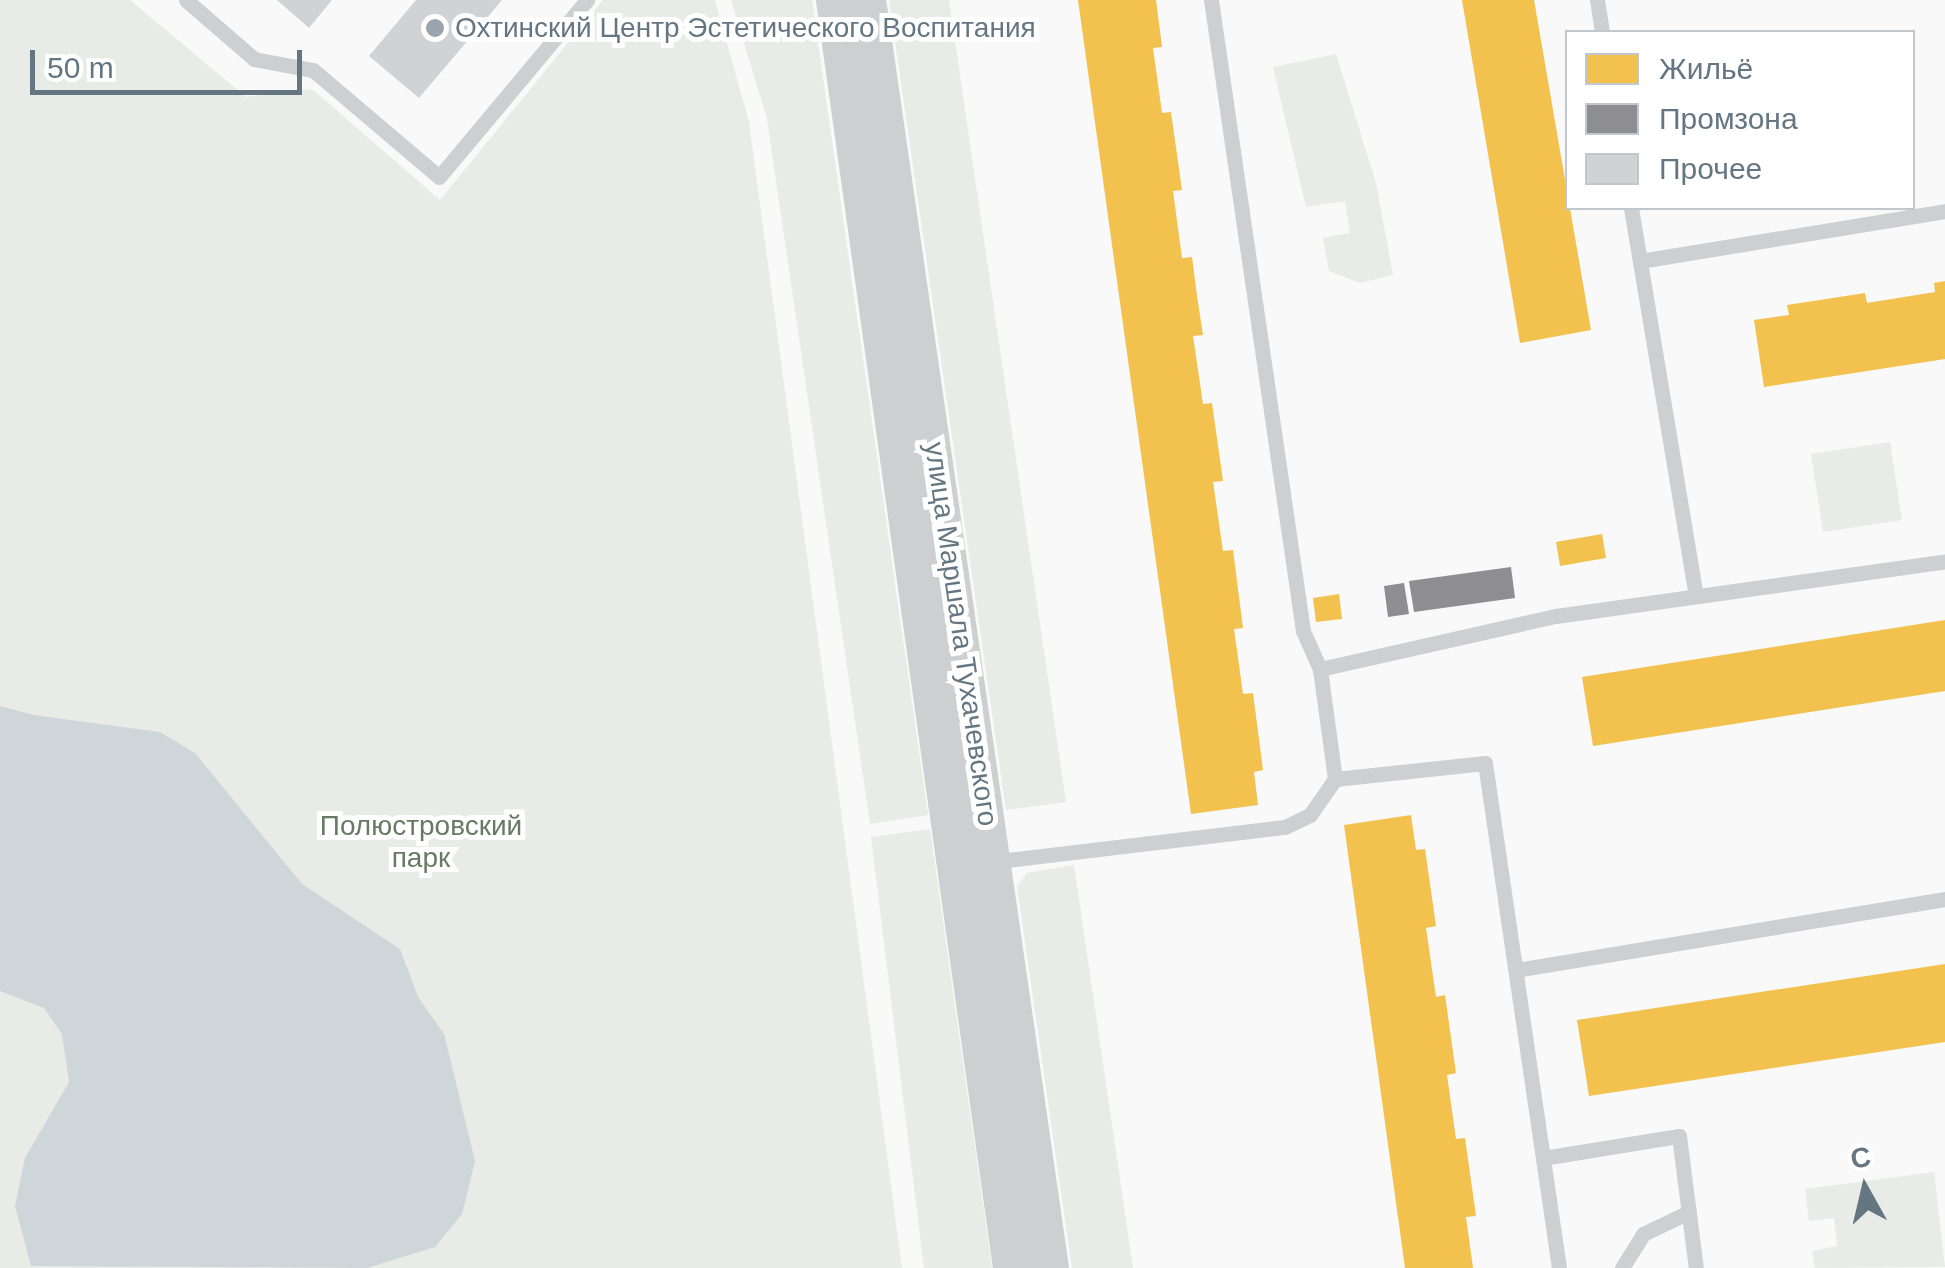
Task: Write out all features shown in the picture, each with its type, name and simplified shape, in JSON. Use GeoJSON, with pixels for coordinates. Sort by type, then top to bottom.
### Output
{"type":"FeatureCollection","features":[{"type":"Feature","properties":{"kind":"street","name":"улица Маршала Тухачевского"},"geometry":{"type":"LineString","coordinates":[[835,0],[1012,1268]]}},
{"type":"Feature","properties":{"kind":"street","name":"улица Маршала Тухачевского"},"geometry":{"type":"LineString","coordinates":[[868,0],[1050,1268]]}},
{"type":"Feature","properties":{"kind":"lane"},"geometry":{"type":"LineString","coordinates":[[186,0],[254,59],[313,70],[439,177],[587,0]]}},
{"type":"Feature","properties":{"kind":"lane"},"geometry":{"type":"LineString","coordinates":[[956,867],[1285,827],[1317,809],[1336,779],[1320,669],[1303,631],[1211,0]]}},
{"type":"Feature","properties":{"kind":"lane"},"geometry":{"type":"LineString","coordinates":[[1597,0],[1602,30]]}},
{"type":"Feature","properties":{"kind":"lane"},"geometry":{"type":"LineString","coordinates":[[1631,210],[1696,595]]}},
{"type":"Feature","properties":{"kind":"lane"},"geometry":{"type":"LineString","coordinates":[[1640,261],[1945,211]]}},
{"type":"Feature","properties":{"kind":"lane"},"geometry":{"type":"LineString","coordinates":[[1320,669],[1556,616],[1945,562]]}},
{"type":"Feature","properties":{"kind":"lane"},"geometry":{"type":"LineString","coordinates":[[1336,779],[1485,763],[1559,1268]]}},
{"type":"Feature","properties":{"kind":"lane"},"geometry":{"type":"LineString","coordinates":[[1516,970],[1945,899]]}},
{"type":"Feature","properties":{"kind":"lane"},"geometry":{"type":"LineString","coordinates":[[1544,1158],[1680,1136],[1696,1268]]}},
{"type":"Feature","properties":{"kind":"lane"},"geometry":{"type":"LineString","coordinates":[[1622,1268],[1642,1234],[1689,1212]]}},
{"type":"Feature","properties":{"kind":"green space","name":"Полюстровский парк"},"geometry":{"type":"Polygon","coordinates":[[[0,0],[130,0],[246,97],[312,89],[440,200],[603,0],[715,0],[749,122],[902,1268],[0,1268],[0,0]]]}},
{"type":"Feature","properties":{"kind":"green space"},"geometry":{"type":"Polygon","coordinates":[[[731,0],[812,0],[928,815],[870,824],[767,119],[731,0]]]}},
{"type":"Feature","properties":{"kind":"green space"},"geometry":{"type":"Polygon","coordinates":[[[889,0],[949,0],[1066,802],[1006,810],[889,0]]]}},
{"type":"Feature","properties":{"kind":"green space"},"geometry":{"type":"Polygon","coordinates":[[[1336,54],[1376,183],[1393,275],[1360,283],[1329,271],[1323,238],[1350,233],[1345,201],[1306,207],[1273,67],[1336,54]]]}},
{"type":"Feature","properties":{"kind":"green space"},"geometry":{"type":"Polygon","coordinates":[[[1890,442],[1902,520],[1823,532],[1811,454],[1890,442]]]}},
{"type":"Feature","properties":{"kind":"green space"},"geometry":{"type":"Polygon","coordinates":[[[930,829],[992,1268],[924,1268],[871,837],[930,829]]]}},
{"type":"Feature","properties":{"kind":"green space"},"geometry":{"type":"Polygon","coordinates":[[[1074,865],[1133,1268],[1072,1268],[1017,887],[1027,873],[1074,865]]]}},
{"type":"Feature","properties":{"kind":"green space"},"geometry":{"type":"Polygon","coordinates":[[[1934,1172],[1945,1267],[1815,1268],[1812,1251],[1837,1246],[1834,1218],[1809,1221],[1805,1189],[1934,1172]]]}},
{"type":"Feature","properties":{"kind":"shaded area"},"geometry":{"type":"Polygon","coordinates":[[[0,706],[33,715],[160,732],[195,753],[302,884],[400,949],[418,997],[444,1034],[475,1161],[462,1214],[435,1247],[367,1268],[31,1266],[15,1206],[25,1158],[69,1082],[62,1034],[44,1008],[0,991],[0,706]]]}},
{"type":"Feature","properties":{"kind":"building: Жильё"},"geometry":{"type":"Polygon","coordinates":[[[1078,0],[1156,0],[1162,47],[1153,48],[1162,113],[1171,112],[1182,190],[1173,191],[1182,258],[1192,257],[1203,335],[1193,336],[1203,404],[1212,403],[1223,481],[1213,482],[1223,551],[1233,550],[1243,628],[1234,629],[1243,694],[1253,693],[1263,770],[1254,772],[1258,805],[1191,814],[1078,0]]]}},
{"type":"Feature","properties":{"kind":"building: Жильё"},"geometry":{"type":"Polygon","coordinates":[[[1462,0],[1534,0],[1565,179],[1565,210],[1570,210],[1591,330],[1520,343],[1462,0]]]}},
{"type":"Feature","properties":{"kind":"building: Жильё"},"geometry":{"type":"Polygon","coordinates":[[[1945,281],[1945,359],[1764,387],[1754,320],[1789,315],[1787,305],[1865,293],[1867,303],[1935,292],[1934,283],[1945,281]]]}},
{"type":"Feature","properties":{"kind":"building: Жильё"},"geometry":{"type":"Polygon","coordinates":[[[1602,534],[1606,558],[1560,566],[1556,542],[1602,534]]]}},
{"type":"Feature","properties":{"kind":"building: Жильё"},"geometry":{"type":"Polygon","coordinates":[[[1339,594],[1342,619],[1316,622],[1313,598],[1339,594]]]}},
{"type":"Feature","properties":{"kind":"building: Жильё"},"geometry":{"type":"Polygon","coordinates":[[[1945,620],[1945,691],[1593,746],[1582,677],[1945,620]]]}},
{"type":"Feature","properties":{"kind":"building: Жильё"},"geometry":{"type":"Polygon","coordinates":[[[1411,815],[1416,850],[1425,849],[1436,926],[1426,928],[1436,997],[1445,995],[1456,1073],[1447,1075],[1456,1139],[1465,1138],[1476,1216],[1466,1217],[1473,1268],[1405,1268],[1344,825],[1411,815]]]}},
{"type":"Feature","properties":{"kind":"building: Жильё"},"geometry":{"type":"Polygon","coordinates":[[[1945,964],[1945,1042],[1589,1096],[1577,1020],[1945,964]]]}},
{"type":"Feature","properties":{"kind":"building: Промзона"},"geometry":{"type":"Polygon","coordinates":[[[1511,567],[1515,598],[1414,612],[1409,581],[1511,567]]]}},
{"type":"Feature","properties":{"kind":"building: Промзона"},"geometry":{"type":"Polygon","coordinates":[[[1404,583],[1409,614],[1388,617],[1384,586],[1404,583]]]}},
{"type":"Feature","properties":{"kind":"building: Прочее"},"geometry":{"type":"Polygon","coordinates":[[[277,0],[332,0],[309,28],[277,0]]]}},
{"type":"Feature","properties":{"kind":"building: Прочее","name":"Охтинский Центр Эстетического Воспитания"},"geometry":{"type":"Polygon","coordinates":[[[416,0],[502,0],[419,98],[369,56],[416,0]]]}},
{"type":"Feature","properties":{"kind":"place","name":"Охтинский Центр Эстетического Воспитания"},"geometry":{"type":"Point","coordinates":[435,28]}}]}
